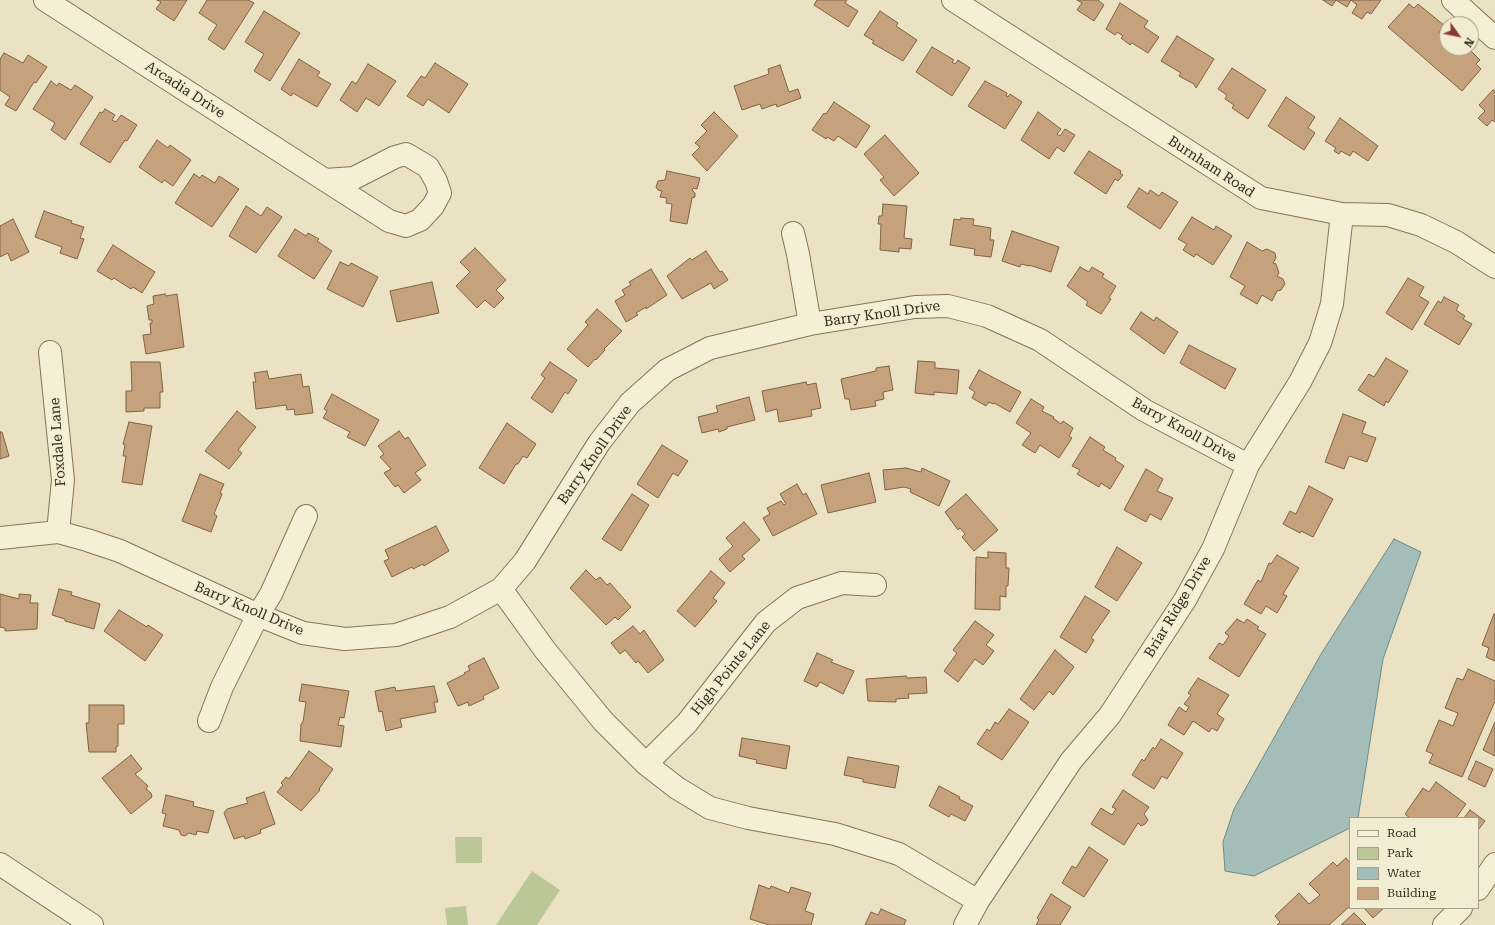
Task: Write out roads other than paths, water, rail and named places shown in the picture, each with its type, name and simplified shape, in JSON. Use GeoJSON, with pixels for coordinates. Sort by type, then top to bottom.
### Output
{"type":"FeatureCollection","features":[{"type":"Feature","properties":{"kind":"street","name":"Arcadia Drive"},"geometry":{"type":"LineString","coordinates":[[45,0],[67,6],[325,180],[389,221],[406,226],[420,220],[433,206],[440,193],[436,181],[428,167],[406,154],[395,157],[354,178],[325,180]]}},
{"type":"Feature","properties":{"kind":"street","name":"Burnham Road"},"geometry":{"type":"LineString","coordinates":[[953,0],[1261,198],[1342,214],[1388,215],[1421,225],[1456,242],[1495,268]]}},
{"type":"Feature","properties":{"kind":"street"},"geometry":{"type":"LineString","coordinates":[[1453,0],[1495,38]]}},
{"type":"Feature","properties":{"kind":"street","name":"Briar Ridge Drive"},"geometry":{"type":"LineString","coordinates":[[965,925],[978,900],[1071,761],[1110,714],[1185,600],[1213,549],[1248,465],[1300,382],[1320,343],[1332,304],[1342,214]]}},
{"type":"Feature","properties":{"kind":"street"},"geometry":{"type":"LineString","coordinates":[[793,233],[810,324]]}},
{"type":"Feature","properties":{"kind":"street","name":"Barry Knoll Drive"},"geometry":{"type":"LineString","coordinates":[[0,538],[58,532],[120,551],[258,615],[303,633],[338,638],[396,636],[450,617],[501,589],[525,560],[599,443],[630,403],[667,370],[710,348],[810,324],[915,307],[948,306],[987,316],[1040,340],[1144,410],[1248,465]]}},
{"type":"Feature","properties":{"kind":"street","name":"Foxdale Lane"},"geometry":{"type":"LineString","coordinates":[[50,352],[63,480],[58,532]]}},
{"type":"Feature","properties":{"kind":"street"},"geometry":{"type":"LineString","coordinates":[[209,721],[222,686],[258,615],[271,594],[306,516]]}},
{"type":"Feature","properties":{"kind":"street","name":"High Pointe Lane"},"geometry":{"type":"LineString","coordinates":[[646,764],[687,722],[766,622],[797,598],[842,583],[875,585]]}},
{"type":"Feature","properties":{"kind":"street"},"geometry":{"type":"LineString","coordinates":[[501,589],[545,650],[603,721],[646,764],[678,788],[710,808],[748,818],[836,834],[899,854],[978,900]]}},
{"type":"Feature","properties":{"kind":"street"},"geometry":{"type":"LineString","coordinates":[[0,864],[92,925]]}},
{"type":"Feature","properties":{"kind":"street"},"geometry":{"type":"LineString","coordinates":[[1479,888],[1495,864]]}},
{"type":"Feature","properties":{"kind":"street"},"geometry":{"type":"LineString","coordinates":[[1444,925],[1460,909]]}},
{"type":"Feature","properties":{"kind":"water"},"geometry":{"type":"Polygon","coordinates":[[[1394,539],[1421,552],[1383,659],[1358,817],[1349,817],[1349,828],[1254,876],[1225,871],[1223,842],[1234,809],[1321,654],[1394,539]]]}}]}
